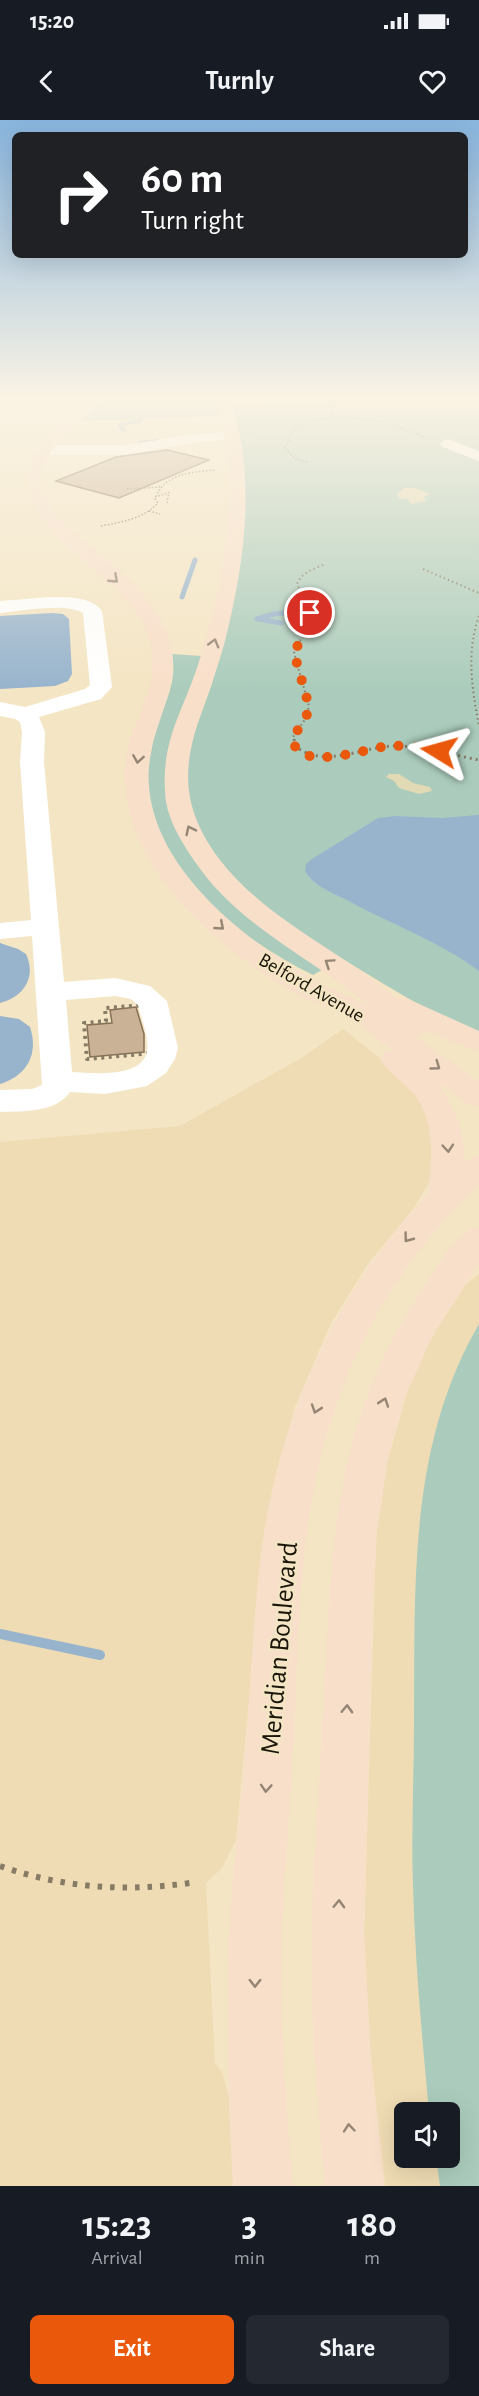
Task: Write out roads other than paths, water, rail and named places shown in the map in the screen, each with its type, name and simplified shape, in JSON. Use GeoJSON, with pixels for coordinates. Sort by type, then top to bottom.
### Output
{"type":"FeatureCollection","features":[{"type":"Feature","properties":{"kind":"main road","name":"Belford Avenue"},"geometry":{"type":"LineString","coordinates":[[38,495],[44,509],[57,526],[140,605],[160,640],[164,660],[162,684],[139,752],[136,770],[139,805],[149,835],[170,872],[202,909],[242,944],[302,986],[354,1009],[479,1097]]}},
{"type":"Feature","properties":{"kind":"main road","name":"Belford Avenue"},"geometry":{"type":"LineString","coordinates":[[235,495],[236,523],[230,573],[207,668],[177,752],[176,774],[179,800],[185,819],[202,853],[228,884],[279,929],[377,996],[397,1016],[479,1074]]}},
{"type":"Feature","properties":{"kind":"main road"},"geometry":{"type":"LineString","coordinates":[[302,986],[335,1016],[403,1065],[430,1091],[442,1116],[448,1146],[444,1200]]}},
{"type":"Feature","properties":{"kind":"main road"},"geometry":{"type":"LineString","coordinates":[[377,996],[479,1042]]}},
{"type":"Feature","properties":{"kind":"main road","name":"Meridian Boulevard"},"geometry":{"type":"LineString","coordinates":[[263,2186],[255,2052],[255,1950],[279,1618],[295,1479],[317,1403],[334,1360],[356,1315],[415,1229],[479,1167]]}},
{"type":"Feature","properties":{"kind":"main road"},"geometry":{"type":"LineString","coordinates":[[355,2186],[342,2052],[338,1927],[350,1615],[359,1499],[377,1423],[396,1369],[431,1303],[479,1239]]}},
{"type":"Feature","properties":{"kind":"street"},"geometry":{"type":"LineString","coordinates":[[0,607],[70,603],[88,606],[92,611],[101,681],[99,690],[87,696],[26,714],[0,709]]}},
{"type":"Feature","properties":{"kind":"street"},"geometry":{"type":"LineString","coordinates":[[0,1101],[46,1096],[56,1091],[58,1081],[32,762],[34,724],[26,714]]}},
{"type":"Feature","properties":{"kind":"street"},"geometry":{"type":"LineString","coordinates":[[0,931],[44,927]]}},
{"type":"Feature","properties":{"kind":"street"},"geometry":{"type":"LineString","coordinates":[[50,992],[115,987],[140,992],[152,1001],[163,1048],[155,1066],[136,1079],[105,1084],[58,1081]]}},
{"type":"Feature","properties":{"kind":"water"},"geometry":{"type":"Polygon","coordinates":[[[63,614],[69,619],[72,674],[68,681],[55,686],[0,689],[0,616],[63,614]]]}},
{"type":"Feature","properties":{"kind":"water"},"geometry":{"type":"Polygon","coordinates":[[[479,815],[479,971],[431,942],[324,888],[313,881],[305,871],[306,864],[312,859],[378,818],[395,816],[442,818],[479,815]]]}},
{"type":"Feature","properties":{"kind":"water"},"geometry":{"type":"Polygon","coordinates":[[[0,943],[26,954],[30,971],[26,985],[21,991],[0,1003],[0,943]]]}},
{"type":"Feature","properties":{"kind":"water"},"geometry":{"type":"Polygon","coordinates":[[[0,1016],[19,1019],[30,1027],[33,1046],[32,1055],[24,1070],[0,1084],[0,1016]]]}},
{"type":"Feature","properties":{"kind":"waterway"},"geometry":{"type":"LineString","coordinates":[[182,597],[195,560]]}},
{"type":"Feature","properties":{"kind":"waterway"},"geometry":{"type":"LineString","coordinates":[[257,619],[274,614],[303,611]]}},
{"type":"Feature","properties":{"kind":"waterway"},"geometry":{"type":"LineString","coordinates":[[258,619],[281,623]]}},
{"type":"Feature","properties":{"kind":"waterway"},"geometry":{"type":"LineString","coordinates":[[0,1634],[100,1655]]}}]}
